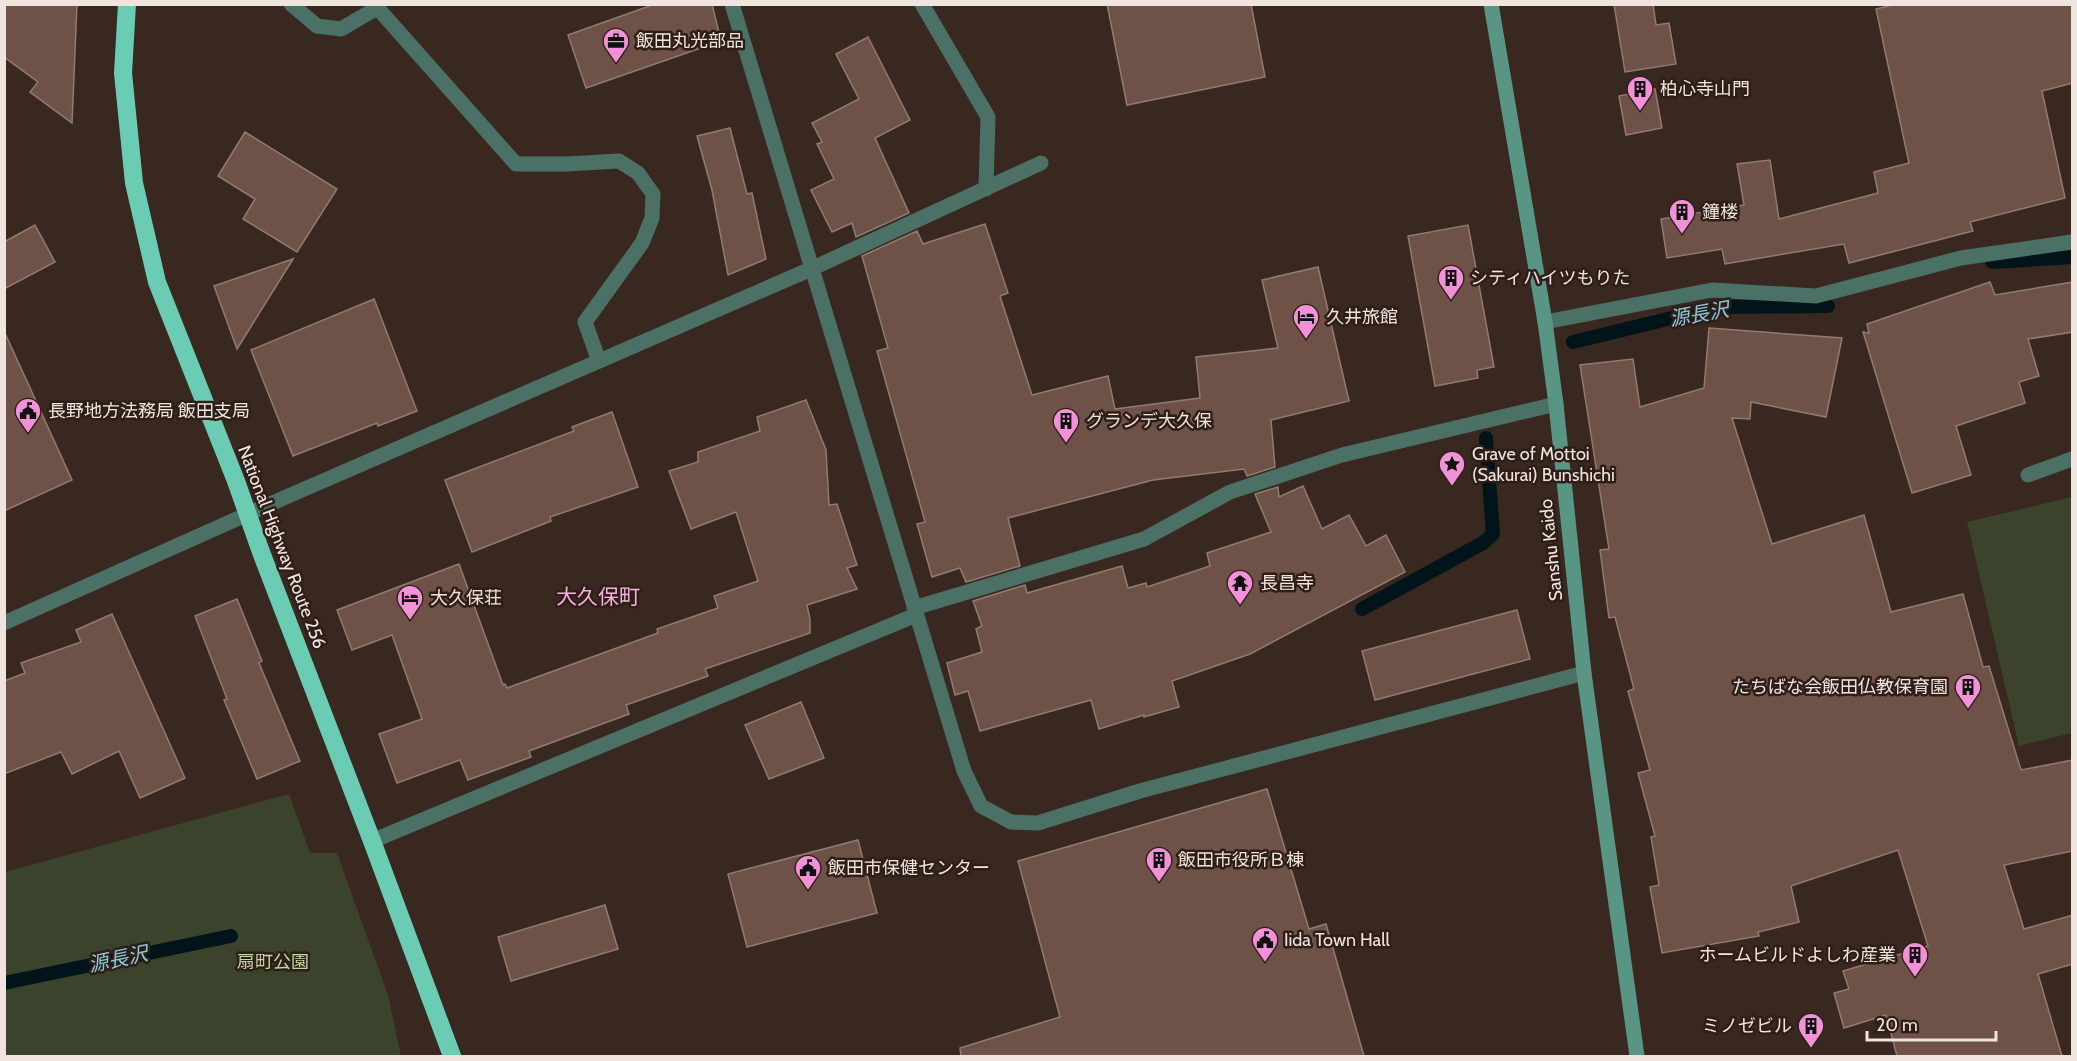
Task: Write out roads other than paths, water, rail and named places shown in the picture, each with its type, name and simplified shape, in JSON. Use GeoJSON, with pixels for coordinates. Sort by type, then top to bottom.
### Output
{"type":"FeatureCollection","features":[{"type":"Feature","properties":{"kind":"highway","name":"National Highway Route 256"},"geometry":{"type":"LineString","coordinates":[[127,4],[123,73],[134,183],[157,282],[249,514],[261,552],[452,1056]]}},
{"type":"Feature","properties":{"kind":"street"},"geometry":{"type":"LineString","coordinates":[[291,4],[317,26],[341,29],[376,6],[516,164],[620,161],[638,173],[653,194],[652,218],[642,243],[585,322],[598,361]]}},
{"type":"Feature","properties":{"kind":"street"},"geometry":{"type":"LineString","coordinates":[[732,4],[964,771],[981,806],[1011,822],[1038,823],[1140,791],[1584,673]]}},
{"type":"Feature","properties":{"kind":"street"},"geometry":{"type":"LineString","coordinates":[[922,4],[988,117],[986,189]]}},
{"type":"Feature","properties":{"kind":"street","name":"Sanshu Kaido"},"geometry":{"type":"LineString","coordinates":[[1491,4],[1545,322],[1556,404],[1584,673],[1637,1056]]}},
{"type":"Feature","properties":{"kind":"street"},"geometry":{"type":"LineString","coordinates":[[4,622],[811,269],[1041,163]]}},
{"type":"Feature","properties":{"kind":"street"},"geometry":{"type":"LineString","coordinates":[[1545,322],[1712,290],[1816,296],[1961,258],[2073,242]]}},
{"type":"Feature","properties":{"kind":"street"},"geometry":{"type":"LineString","coordinates":[[372,841],[915,611],[1144,539],[1230,492],[1342,454],[1556,404]]}},
{"type":"Feature","properties":{"kind":"street"},"geometry":{"type":"LineString","coordinates":[[2028,475],[2073,459]]}},
{"type":"Feature","properties":{"kind":"waterway","name":"源長沢"},"geometry":{"type":"LineString","coordinates":[[1992,262],[2072,257]]}},
{"type":"Feature","properties":{"kind":"waterway","name":"源長沢"},"geometry":{"type":"LineString","coordinates":[[1573,342],[1717,307],[1828,306]]}},
{"type":"Feature","properties":{"kind":"waterway","name":"源長沢"},"geometry":{"type":"LineString","coordinates":[[1362,609],[1483,543],[1493,534],[1486,438]]}},
{"type":"Feature","properties":{"kind":"waterway","name":"源長沢"},"geometry":{"type":"LineString","coordinates":[[4,983],[231,936]]}},
{"type":"Feature","properties":{"kind":"place","name":"飯田丸光部品"},"geometry":{"type":"Point","coordinates":[616,64]}},
{"type":"Feature","properties":{"kind":"place","name":"柏心寺山門"},"geometry":{"type":"Point","coordinates":[1640,112]}},
{"type":"Feature","properties":{"kind":"place","name":"鐘楼"},"geometry":{"type":"Point","coordinates":[1682,235]}},
{"type":"Feature","properties":{"kind":"place","name":"シティハイツもりた"},"geometry":{"type":"Point","coordinates":[1451,301]}},
{"type":"Feature","properties":{"kind":"place","name":"久井旅館"},"geometry":{"type":"Point","coordinates":[1306,340]}},
{"type":"Feature","properties":{"kind":"place","name":"長野地方法務局 飯田支局"},"geometry":{"type":"Point","coordinates":[28,434]}},
{"type":"Feature","properties":{"kind":"place","name":"グランデ大久保"},"geometry":{"type":"Point","coordinates":[1066,444]}},
{"type":"Feature","properties":{"kind":"place","name":"Grave of Mottoi (Sakurai) Bunshichi"},"geometry":{"type":"Point","coordinates":[1452,487]}},
{"type":"Feature","properties":{"kind":"place","name":"長昌寺"},"geometry":{"type":"Point","coordinates":[1240,606]}},
{"type":"Feature","properties":{"kind":"place","name":"大久保荘"},"geometry":{"type":"Point","coordinates":[410,621]}},
{"type":"Feature","properties":{"kind":"place","name":"たちばな会飯田仏教保育園"},"geometry":{"type":"Point","coordinates":[1968,710]}},
{"type":"Feature","properties":{"kind":"place","name":"飯田市役所Ｂ棟"},"geometry":{"type":"Point","coordinates":[1159,883]}},
{"type":"Feature","properties":{"kind":"place","name":"飯田市保健センター"},"geometry":{"type":"Point","coordinates":[808,891]}},
{"type":"Feature","properties":{"kind":"place","name":"Iida Town Hall"},"geometry":{"type":"Point","coordinates":[1265,963]}},
{"type":"Feature","properties":{"kind":"place","name":"ホームビルドよしわ産業"},"geometry":{"type":"Point","coordinates":[1915,978]}},
{"type":"Feature","properties":{"kind":"place","name":"ミノゼビル"},"geometry":{"type":"Point","coordinates":[1811,1049]}},
{"type":"Feature","properties":{"kind":"district","name":"大久保町"},"geometry":{"type":"Point","coordinates":[598,597]}},
{"type":"Feature","properties":{"kind":"park label","name":"扇町公園"},"geometry":{"type":"Point","coordinates":[273,962]}}]}
